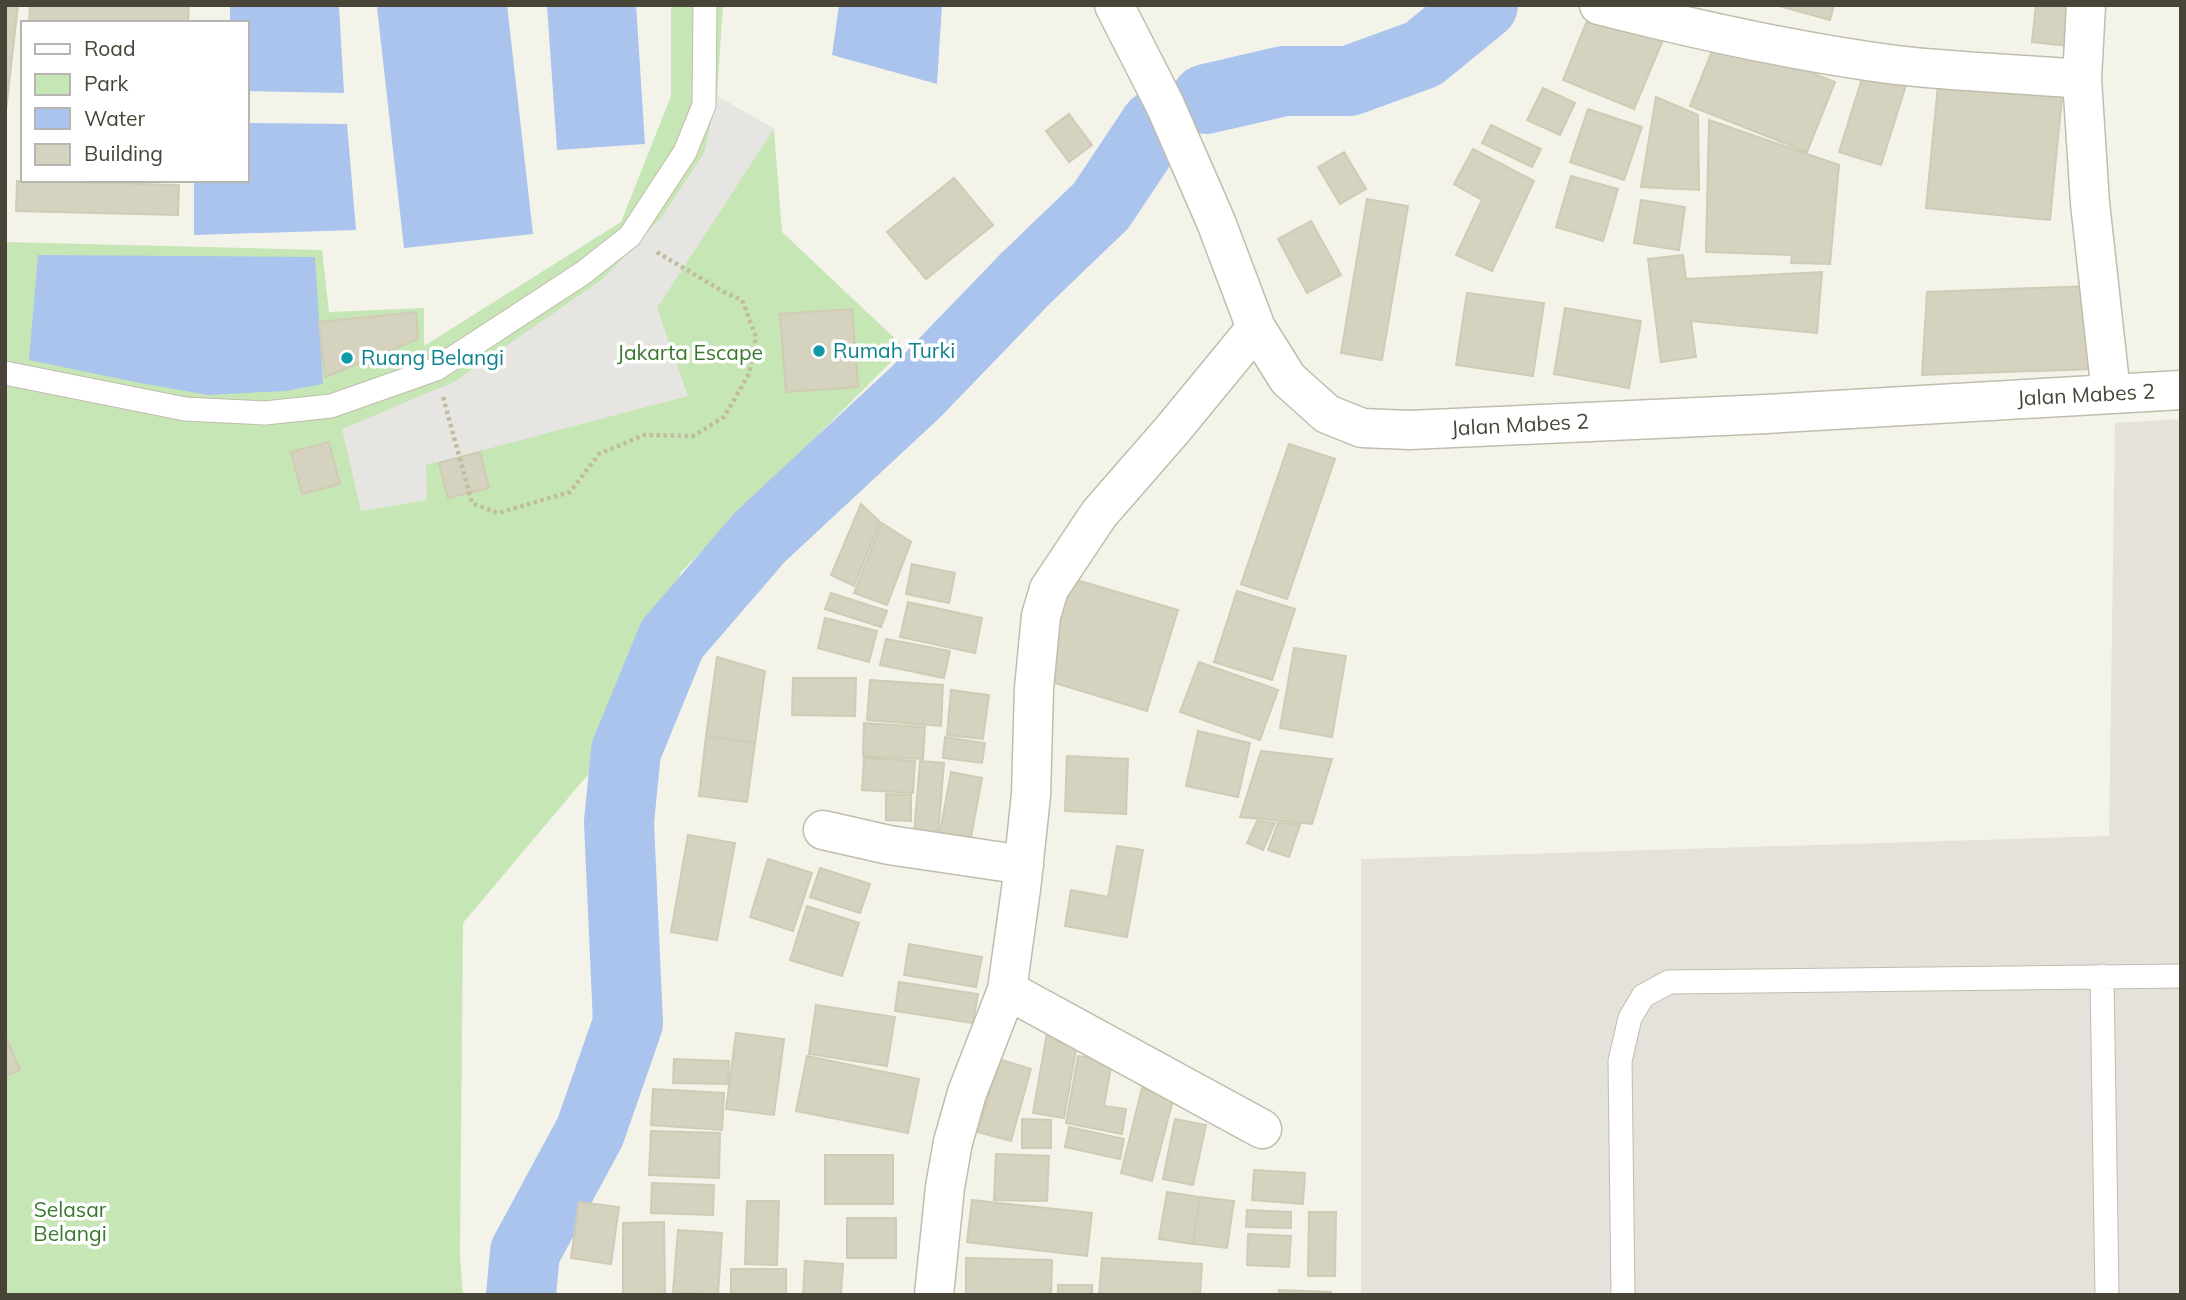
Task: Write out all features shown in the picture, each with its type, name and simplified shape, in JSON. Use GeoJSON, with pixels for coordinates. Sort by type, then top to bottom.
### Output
{"type":"FeatureCollection","features":[{"type":"Feature","properties":{"kind":"street","name":"Jalan Mabes 2"},"geometry":{"type":"LineString","coordinates":[[1114,5],[1165,104],[1216,222],[1256,328],[1288,379],[1326,414],[1362,428],[1410,430],[1752,415],[2181,390]]}},
{"type":"Feature","properties":{"kind":"street"},"geometry":{"type":"LineString","coordinates":[[1599,5],[1680,26],[1823,54],[1898,65],[2082,79]]}},
{"type":"Feature","properties":{"kind":"street"},"geometry":{"type":"LineString","coordinates":[[2085,5],[2082,79],[2090,203],[2111,393]]}},
{"type":"Feature","properties":{"kind":"street"},"geometry":{"type":"LineString","coordinates":[[934,1295],[945,1187],[953,1142],[967,1093],[1007,990],[1031,795],[1034,688],[1041,616],[1049,589],[1099,514],[1256,328]]}},
{"type":"Feature","properties":{"kind":"street"},"geometry":{"type":"LineString","coordinates":[[823,831],[889,845],[1024,865]]}},
{"type":"Feature","properties":{"kind":"street"},"geometry":{"type":"LineString","coordinates":[[1007,990],[1262,1129]]}},
{"type":"Feature","properties":{"kind":"lane"},"geometry":{"type":"LineString","coordinates":[[5,373],[185,409],[265,414],[331,406],[436,369],[583,273],[630,236],[685,152],[704,104],[705,5]]}},
{"type":"Feature","properties":{"kind":"lane"},"geometry":{"type":"LineString","coordinates":[[2102,976],[2107,1295]]}},
{"type":"Feature","properties":{"kind":"lane"},"geometry":{"type":"LineString","coordinates":[[1623,1295],[1620,1061],[1630,1018],[1643,996],[1669,982],[2181,976]]}},
{"type":"Feature","properties":{"kind":"path"},"geometry":{"type":"LineString","coordinates":[[436,369],[472,503],[498,513],[570,492],[599,454],[644,435],[693,436],[724,417],[749,374],[756,337],[742,300],[630,236]]}},
{"type":"Feature","properties":{"kind":"shaded area"},"geometry":{"type":"Polygon","coordinates":[[[717,96],[774,129],[657,308],[688,396],[426,465],[427,500],[361,511],[342,429],[454,382],[604,278],[661,218],[704,153],[717,96]]]}},
{"type":"Feature","properties":{"kind":"shaded area"},"geometry":{"type":"Polygon","coordinates":[[[2181,419],[2181,1295],[1361,1295],[1361,859],[2109,836],[2115,423],[2181,419]]]}},
{"type":"Feature","properties":{"kind":"green space"},"geometry":{"type":"Polygon","coordinates":[[[671,5],[723,5],[717,96],[774,129],[782,232],[905,348],[681,572],[612,746],[463,923],[460,1256],[463,1295],[5,1295],[5,242],[322,250],[329,312],[424,308],[424,346],[621,222],[671,96],[671,5]]]}},
{"type":"Feature","properties":{"kind":"water"},"geometry":{"type":"Polygon","coordinates":[[[230,5],[339,5],[344,93],[248,91],[248,21],[230,21],[230,5]]]}},
{"type":"Feature","properties":{"kind":"water"},"geometry":{"type":"Polygon","coordinates":[[[507,5],[533,234],[404,248],[377,7],[507,5]]]}},
{"type":"Feature","properties":{"kind":"water"},"geometry":{"type":"Polygon","coordinates":[[[547,5],[636,5],[645,144],[557,150],[547,5]]]}},
{"type":"Feature","properties":{"kind":"water"},"geometry":{"type":"Polygon","coordinates":[[[839,5],[942,5],[937,84],[832,55],[839,5]]]}},
{"type":"Feature","properties":{"kind":"water"},"geometry":{"type":"Polygon","coordinates":[[[248,123],[347,124],[356,230],[194,235],[194,182],[248,182],[248,123]]]}},
{"type":"Feature","properties":{"kind":"water"},"geometry":{"type":"Polygon","coordinates":[[[38,255],[315,257],[323,384],[285,391],[208,395],[29,360],[38,255]]]}},
{"type":"Feature","properties":{"kind":"building"},"geometry":{"type":"Polygon","coordinates":[[[5,5],[18,5],[5,119],[5,5]]]}},
{"type":"Feature","properties":{"kind":"building"},"geometry":{"type":"Polygon","coordinates":[[[30,5],[189,5],[188,21],[29,21],[30,5]]]}},
{"type":"Feature","properties":{"kind":"building"},"geometry":{"type":"Polygon","coordinates":[[[1775,5],[1834,5],[1830,20],[1775,5]]]}},
{"type":"Feature","properties":{"kind":"building"},"geometry":{"type":"Polygon","coordinates":[[[2036,5],[2080,5],[2076,47],[2032,42],[2036,5]]]}},
{"type":"Feature","properties":{"kind":"building"},"geometry":{"type":"Polygon","coordinates":[[[1591,11],[1663,40],[1634,109],[1563,80],[1591,11]]]}},
{"type":"Feature","properties":{"kind":"building"},"geometry":{"type":"Polygon","coordinates":[[[1718,36],[1835,82],[1807,152],[1690,106],[1718,36]]]}},
{"type":"Feature","properties":{"kind":"building"},"geometry":{"type":"Polygon","coordinates":[[[1865,69],[1907,82],[1881,165],[1839,152],[1865,69]]]}},
{"type":"Feature","properties":{"kind":"building"},"geometry":{"type":"Polygon","coordinates":[[[1938,85],[2062,97],[2050,220],[1926,208],[1938,85]]]}},
{"type":"Feature","properties":{"kind":"building"},"geometry":{"type":"Polygon","coordinates":[[[1543,88],[1575,103],[1560,135],[1527,120],[1543,88]]]}},
{"type":"Feature","properties":{"kind":"building"},"geometry":{"type":"Polygon","coordinates":[[[1656,97],[1698,115],[1699,190],[1641,187],[1656,97]]]}},
{"type":"Feature","properties":{"kind":"building"},"geometry":{"type":"Polygon","coordinates":[[[1588,109],[1642,127],[1624,180],[1570,162],[1588,109]]]}},
{"type":"Feature","properties":{"kind":"building"},"geometry":{"type":"Polygon","coordinates":[[[1069,114],[1092,145],[1069,162],[1046,131],[1069,114]]]}},
{"type":"Feature","properties":{"kind":"building"},"geometry":{"type":"Polygon","coordinates":[[[1709,120],[1839,165],[1830,264],[1791,263],[1792,255],[1706,252],[1709,120]]]}},
{"type":"Feature","properties":{"kind":"building"},"geometry":{"type":"Polygon","coordinates":[[[1491,125],[1541,149],[1532,167],[1482,143],[1491,125]]]}},
{"type":"Feature","properties":{"kind":"building"},"geometry":{"type":"Polygon","coordinates":[[[1473,149],[1534,181],[1492,271],[1456,255],[1482,200],[1454,184],[1473,149]]]}},
{"type":"Feature","properties":{"kind":"building"},"geometry":{"type":"Polygon","coordinates":[[[1344,152],[1366,189],[1340,204],[1318,167],[1344,152]]]}},
{"type":"Feature","properties":{"kind":"building"},"geometry":{"type":"Polygon","coordinates":[[[1571,176],[1618,189],[1603,241],[1556,227],[1571,176]]]}},
{"type":"Feature","properties":{"kind":"building"},"geometry":{"type":"Polygon","coordinates":[[[954,178],[993,225],[926,279],[887,232],[954,178]]]}},
{"type":"Feature","properties":{"kind":"building"},"geometry":{"type":"Polygon","coordinates":[[[17,181],[179,185],[178,215],[16,211],[17,181]]]}},
{"type":"Feature","properties":{"kind":"building"},"geometry":{"type":"Polygon","coordinates":[[[1367,199],[1408,206],[1382,360],[1341,353],[1367,199]]]}},
{"type":"Feature","properties":{"kind":"building"},"geometry":{"type":"Polygon","coordinates":[[[1641,200],[1685,207],[1679,250],[1634,243],[1641,200]]]}},
{"type":"Feature","properties":{"kind":"building"},"geometry":{"type":"Polygon","coordinates":[[[1311,221],[1341,275],[1307,293],[1278,239],[1311,221]]]}},
{"type":"Feature","properties":{"kind":"building"},"geometry":{"type":"Polygon","coordinates":[[[1683,255],[1686,279],[1822,272],[1817,333],[1691,321],[1696,357],[1661,362],[1648,259],[1683,255]]]}},
{"type":"Feature","properties":{"kind":"building"},"geometry":{"type":"Polygon","coordinates":[[[2091,286],[2095,369],[1922,375],[1927,292],[2091,286]]]}},
{"type":"Feature","properties":{"kind":"building"},"geometry":{"type":"Polygon","coordinates":[[[1467,293],[1544,303],[1533,376],[1456,365],[1467,293]]]}},
{"type":"Feature","properties":{"kind":"building"},"geometry":{"type":"Polygon","coordinates":[[[1565,308],[1641,321],[1629,388],[1554,374],[1565,308]]]}},
{"type":"Feature","properties":{"kind":"building","name":"Rumah Turki"},"geometry":{"type":"Polygon","coordinates":[[[852,309],[858,387],[786,392],[780,314],[852,309]]]}},
{"type":"Feature","properties":{"kind":"building","name":"Ruang Belangi"},"geometry":{"type":"Polygon","coordinates":[[[416,312],[418,339],[325,377],[319,322],[416,312]]]}},
{"type":"Feature","properties":{"kind":"building"},"geometry":{"type":"Polygon","coordinates":[[[329,442],[340,484],[302,494],[291,452],[329,442]]]}},
{"type":"Feature","properties":{"kind":"building"},"geometry":{"type":"Polygon","coordinates":[[[1289,444],[1335,459],[1287,599],[1241,584],[1289,444]]]}},
{"type":"Feature","properties":{"kind":"building"},"geometry":{"type":"Polygon","coordinates":[[[480,452],[489,488],[448,498],[439,463],[480,452]]]}},
{"type":"Feature","properties":{"kind":"building"},"geometry":{"type":"Polygon","coordinates":[[[861,504],[880,522],[854,586],[831,575],[861,504]]]}},
{"type":"Feature","properties":{"kind":"building"},"geometry":{"type":"Polygon","coordinates":[[[882,523],[911,542],[887,605],[854,593],[882,523]]]}},
{"type":"Feature","properties":{"kind":"building"},"geometry":{"type":"Polygon","coordinates":[[[912,564],[955,573],[949,603],[906,594],[912,564]]]}},
{"type":"Feature","properties":{"kind":"building"},"geometry":{"type":"Polygon","coordinates":[[[1070,578],[1178,610],[1147,711],[1039,678],[1070,578]]]}},
{"type":"Feature","properties":{"kind":"building"},"geometry":{"type":"Polygon","coordinates":[[[1237,591],[1295,609],[1272,680],[1214,662],[1237,591]]]}},
{"type":"Feature","properties":{"kind":"building"},"geometry":{"type":"Polygon","coordinates":[[[831,593],[887,611],[881,627],[825,609],[831,593]]]}},
{"type":"Feature","properties":{"kind":"building"},"geometry":{"type":"Polygon","coordinates":[[[908,602],[982,618],[975,653],[900,637],[908,602]]]}},
{"type":"Feature","properties":{"kind":"building"},"geometry":{"type":"Polygon","coordinates":[[[825,618],[877,631],[869,662],[818,648],[825,618]]]}},
{"type":"Feature","properties":{"kind":"building"},"geometry":{"type":"Polygon","coordinates":[[[886,639],[950,651],[944,678],[880,665],[886,639]]]}},
{"type":"Feature","properties":{"kind":"building"},"geometry":{"type":"Polygon","coordinates":[[[1294,648],[1346,656],[1332,737],[1280,728],[1294,648]]]}},
{"type":"Feature","properties":{"kind":"building"},"geometry":{"type":"Polygon","coordinates":[[[717,657],[765,671],[755,743],[706,736],[717,657]]]}},
{"type":"Feature","properties":{"kind":"building"},"geometry":{"type":"Polygon","coordinates":[[[1199,662],[1278,690],[1260,740],[1180,712],[1199,662]]]}},
{"type":"Feature","properties":{"kind":"building"},"geometry":{"type":"Polygon","coordinates":[[[793,678],[856,678],[855,716],[792,715],[793,678]]]}},
{"type":"Feature","properties":{"kind":"building"},"geometry":{"type":"Polygon","coordinates":[[[870,680],[943,685],[941,726],[867,720],[870,680]]]}},
{"type":"Feature","properties":{"kind":"building"},"geometry":{"type":"Polygon","coordinates":[[[951,690],[989,695],[983,739],[947,735],[951,690]]]}},
{"type":"Feature","properties":{"kind":"building"},"geometry":{"type":"Polygon","coordinates":[[[864,723],[925,727],[923,759],[863,756],[864,723]]]}},
{"type":"Feature","properties":{"kind":"building"},"geometry":{"type":"Polygon","coordinates":[[[1198,731],[1250,743],[1238,797],[1186,786],[1198,731]]]}},
{"type":"Feature","properties":{"kind":"building"},"geometry":{"type":"Polygon","coordinates":[[[706,736],[755,743],[747,802],[699,796],[706,736]]]}},
{"type":"Feature","properties":{"kind":"building"},"geometry":{"type":"Polygon","coordinates":[[[945,737],[985,743],[982,763],[943,758],[945,737]]]}},
{"type":"Feature","properties":{"kind":"building"},"geometry":{"type":"Polygon","coordinates":[[[1261,751],[1332,759],[1312,824],[1240,817],[1261,751]]]}},
{"type":"Feature","properties":{"kind":"building"},"geometry":{"type":"Polygon","coordinates":[[[1067,756],[1128,759],[1126,814],[1065,811],[1067,756]]]}},
{"type":"Feature","properties":{"kind":"building"},"geometry":{"type":"Polygon","coordinates":[[[864,758],[915,761],[913,793],[862,790],[864,758]]]}},
{"type":"Feature","properties":{"kind":"building"},"geometry":{"type":"Polygon","coordinates":[[[920,761],[944,763],[937,847],[913,845],[920,761]]]}},
{"type":"Feature","properties":{"kind":"building"},"geometry":{"type":"Polygon","coordinates":[[[951,772],[982,778],[969,848],[938,843],[951,772]]]}},
{"type":"Feature","properties":{"kind":"building"},"geometry":{"type":"Polygon","coordinates":[[[886,794],[911,795],[911,821],[886,820],[886,794]]]}},
{"type":"Feature","properties":{"kind":"building"},"geometry":{"type":"Polygon","coordinates":[[[1257,821],[1275,823],[1263,850],[1247,843],[1257,821]]]}},
{"type":"Feature","properties":{"kind":"building"},"geometry":{"type":"Polygon","coordinates":[[[1278,823],[1300,825],[1289,857],[1268,850],[1278,823]]]}},
{"type":"Feature","properties":{"kind":"building"},"geometry":{"type":"Polygon","coordinates":[[[688,835],[735,843],[717,940],[671,932],[688,835]]]}},
{"type":"Feature","properties":{"kind":"building"},"geometry":{"type":"Polygon","coordinates":[[[1117,846],[1143,850],[1127,937],[1065,926],[1071,890],[1108,897],[1117,846]]]}},
{"type":"Feature","properties":{"kind":"building"},"geometry":{"type":"Polygon","coordinates":[[[768,859],[812,873],[793,931],[750,917],[768,859]]]}},
{"type":"Feature","properties":{"kind":"building"},"geometry":{"type":"Polygon","coordinates":[[[820,868],[870,884],[860,913],[810,897],[820,868]]]}},
{"type":"Feature","properties":{"kind":"building"},"geometry":{"type":"Polygon","coordinates":[[[807,906],[859,923],[842,976],[790,960],[807,906]]]}},
{"type":"Feature","properties":{"kind":"building"},"geometry":{"type":"Polygon","coordinates":[[[909,944],[982,957],[976,987],[904,975],[909,944]]]}},
{"type":"Feature","properties":{"kind":"building"},"geometry":{"type":"Polygon","coordinates":[[[899,982],[978,994],[973,1023],[895,1011],[899,982]]]}},
{"type":"Feature","properties":{"kind":"building"},"geometry":{"type":"Polygon","coordinates":[[[816,1005],[895,1017],[887,1066],[809,1054],[816,1005]]]}},
{"type":"Feature","properties":{"kind":"building"},"geometry":{"type":"Polygon","coordinates":[[[736,1033],[784,1039],[774,1115],[726,1109],[736,1033]]]}},
{"type":"Feature","properties":{"kind":"building"},"geometry":{"type":"Polygon","coordinates":[[[1047,1033],[1078,1038],[1064,1118],[1033,1113],[1047,1033]]]}},
{"type":"Feature","properties":{"kind":"building"},"geometry":{"type":"Polygon","coordinates":[[[5,1035],[20,1070],[5,1076],[5,1035]]]}},
{"type":"Feature","properties":{"kind":"building"},"geometry":{"type":"Polygon","coordinates":[[[807,1056],[919,1079],[908,1133],[796,1111],[807,1056]]]}},
{"type":"Feature","properties":{"kind":"building"},"geometry":{"type":"Polygon","coordinates":[[[1078,1056],[1112,1061],[1104,1106],[1126,1109],[1122,1134],[1066,1123],[1078,1056]]]}},
{"type":"Feature","properties":{"kind":"building"},"geometry":{"type":"Polygon","coordinates":[[[674,1059],[729,1061],[728,1084],[673,1083],[674,1059]]]}},
{"type":"Feature","properties":{"kind":"building"},"geometry":{"type":"Polygon","coordinates":[[[999,1059],[1031,1069],[1011,1141],[978,1132],[999,1059]]]}},
{"type":"Feature","properties":{"kind":"building"},"geometry":{"type":"Polygon","coordinates":[[[1142,1088],[1174,1096],[1152,1181],[1121,1173],[1142,1088]]]}},
{"type":"Feature","properties":{"kind":"building"},"geometry":{"type":"Polygon","coordinates":[[[653,1089],[724,1093],[722,1130],[651,1125],[653,1089]]]}},
{"type":"Feature","properties":{"kind":"building"},"geometry":{"type":"Polygon","coordinates":[[[1022,1119],[1051,1120],[1051,1148],[1022,1148],[1022,1119]]]}},
{"type":"Feature","properties":{"kind":"building"},"geometry":{"type":"Polygon","coordinates":[[[1175,1119],[1206,1125],[1193,1185],[1163,1179],[1175,1119]]]}},
{"type":"Feature","properties":{"kind":"building"},"geometry":{"type":"Polygon","coordinates":[[[1069,1127],[1124,1139],[1120,1159],[1065,1147],[1069,1127]]]}},
{"type":"Feature","properties":{"kind":"building"},"geometry":{"type":"Polygon","coordinates":[[[651,1131],[720,1133],[719,1178],[649,1175],[651,1131]]]}},
{"type":"Feature","properties":{"kind":"building"},"geometry":{"type":"Polygon","coordinates":[[[996,1154],[1049,1156],[1047,1201],[994,1200],[996,1154]]]}},
{"type":"Feature","properties":{"kind":"building"},"geometry":{"type":"Polygon","coordinates":[[[825,1155],[893,1155],[893,1204],[825,1204],[825,1155]]]}},
{"type":"Feature","properties":{"kind":"building"},"geometry":{"type":"Polygon","coordinates":[[[1254,1170],[1305,1173],[1303,1204],[1252,1200],[1254,1170]]]}},
{"type":"Feature","properties":{"kind":"building"},"geometry":{"type":"Polygon","coordinates":[[[652,1183],[714,1185],[713,1215],[651,1213],[652,1183]]]}},
{"type":"Feature","properties":{"kind":"building"},"geometry":{"type":"Polygon","coordinates":[[[1167,1192],[1200,1197],[1193,1244],[1159,1239],[1167,1192]]]}},
{"type":"Feature","properties":{"kind":"building"},"geometry":{"type":"Polygon","coordinates":[[[1200,1197],[1234,1201],[1227,1248],[1193,1244],[1200,1197]]]}},
{"type":"Feature","properties":{"kind":"building"},"geometry":{"type":"Polygon","coordinates":[[[972,1200],[1092,1213],[1087,1256],[967,1242],[972,1200]]]}},
{"type":"Feature","properties":{"kind":"building"},"geometry":{"type":"Polygon","coordinates":[[[747,1201],[779,1201],[777,1265],[745,1264],[747,1201]]]}},
{"type":"Feature","properties":{"kind":"building"},"geometry":{"type":"Polygon","coordinates":[[[579,1202],[619,1207],[611,1264],[571,1258],[579,1202]]]}},
{"type":"Feature","properties":{"kind":"building"},"geometry":{"type":"Polygon","coordinates":[[[1247,1210],[1291,1212],[1291,1228],[1246,1227],[1247,1210]]]}},
{"type":"Feature","properties":{"kind":"building"},"geometry":{"type":"Polygon","coordinates":[[[1309,1212],[1336,1212],[1335,1276],[1308,1276],[1309,1212]]]}},
{"type":"Feature","properties":{"kind":"building"},"geometry":{"type":"Polygon","coordinates":[[[847,1218],[896,1218],[896,1258],[847,1258],[847,1218]]]}},
{"type":"Feature","properties":{"kind":"building"},"geometry":{"type":"Polygon","coordinates":[[[664,1222],[665,1295],[623,1295],[623,1223],[664,1222]]]}},
{"type":"Feature","properties":{"kind":"building"},"geometry":{"type":"Polygon","coordinates":[[[678,1230],[722,1233],[718,1295],[673,1292],[678,1230]]]}},
{"type":"Feature","properties":{"kind":"building"},"geometry":{"type":"Polygon","coordinates":[[[1248,1234],[1291,1236],[1289,1267],[1247,1265],[1248,1234]]]}},
{"type":"Feature","properties":{"kind":"building"},"geometry":{"type":"Polygon","coordinates":[[[966,1258],[1052,1260],[1051,1295],[966,1295],[966,1258]]]}},
{"type":"Feature","properties":{"kind":"building"},"geometry":{"type":"Polygon","coordinates":[[[1102,1258],[1202,1264],[1200,1295],[1099,1295],[1102,1258]]]}},
{"type":"Feature","properties":{"kind":"building"},"geometry":{"type":"Polygon","coordinates":[[[805,1261],[843,1264],[841,1295],[803,1295],[805,1261]]]}},
{"type":"Feature","properties":{"kind":"building"},"geometry":{"type":"Polygon","coordinates":[[[731,1269],[786,1269],[786,1295],[731,1295],[731,1269]]]}},
{"type":"Feature","properties":{"kind":"building"},"geometry":{"type":"Polygon","coordinates":[[[1058,1285],[1092,1285],[1092,1295],[1058,1295],[1058,1285]]]}},
{"type":"Feature","properties":{"kind":"building"},"geometry":{"type":"Polygon","coordinates":[[[1279,1290],[1331,1292],[1331,1295],[1278,1295],[1279,1290]]]}},
{"type":"Feature","properties":{"kind":"waterway"},"geometry":{"type":"LineString","coordinates":[[1206,99],[1284,81],[1349,81],[1423,54],[1483,5]]}},
{"type":"Feature","properties":{"kind":"waterway"},"geometry":{"type":"LineString","coordinates":[[521,1295],[525,1252],[590,1132],[628,1023],[619,822],[626,751],[672,639],[760,537],[916,392],[1026,278],[1101,206],[1155,125]]}},
{"type":"Feature","properties":{"kind":"place","name":"Rumah Turki"},"geometry":{"type":"Point","coordinates":[819,351]}},
{"type":"Feature","properties":{"kind":"place","name":"Ruang Belangi"},"geometry":{"type":"Point","coordinates":[347,358]}},
{"type":"Feature","properties":{"kind":"park label","name":"Jakarta Escape"},"geometry":{"type":"Point","coordinates":[690,353]}},
{"type":"Feature","properties":{"kind":"park label","name":"Selasar Belangi"},"geometry":{"type":"Point","coordinates":[70,1222]}}]}
